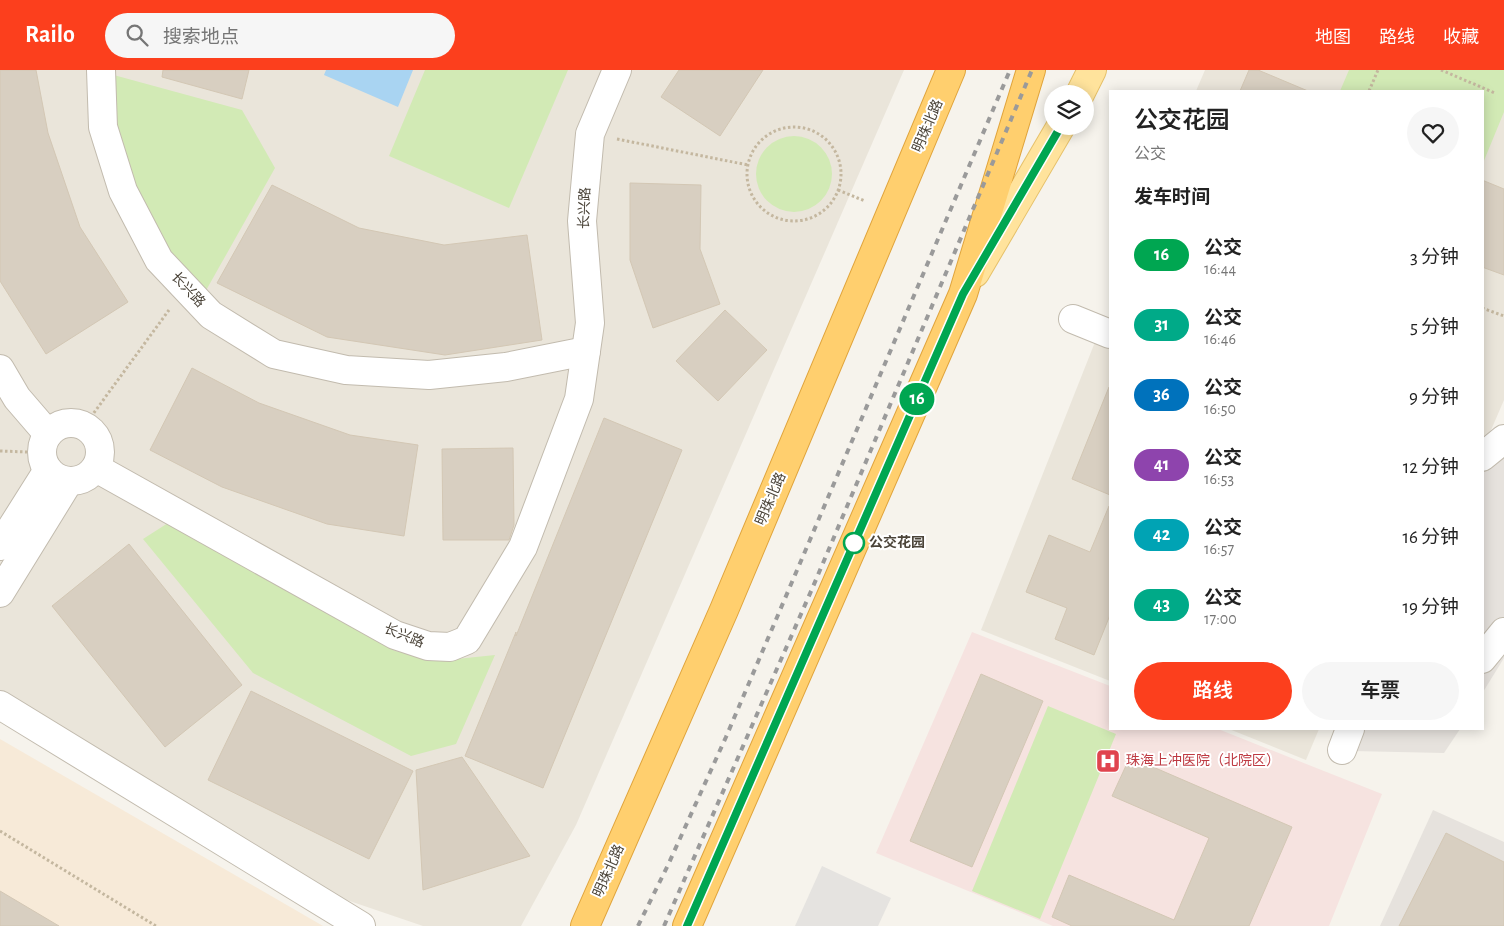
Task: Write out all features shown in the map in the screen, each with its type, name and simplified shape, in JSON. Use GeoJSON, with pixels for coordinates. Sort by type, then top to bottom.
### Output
{"type":"FeatureCollection","features":[{"type":"Feature","properties":{"kind":"highway","name":"明珠北路"},"geometry":{"type":"LineString","coordinates":[[584,926],[724,610],[951,70]]}},
{"type":"Feature","properties":{"kind":"highway"},"geometry":{"type":"LineString","coordinates":[[687,926],[963,294],[1031,70]]}},
{"type":"Feature","properties":{"kind":"main road"},"geometry":{"type":"LineString","coordinates":[[1084,85],[1092,70]]}},
{"type":"Feature","properties":{"kind":"main road"},"geometry":{"type":"LineString","coordinates":[[963,294],[1056,135]]}},
{"type":"Feature","properties":{"kind":"street","name":"长兴路"},"geometry":{"type":"LineString","coordinates":[[101,70],[103,127],[124,191],[159,260],[211,315],[274,354],[346,370],[429,374],[506,367],[586,352]]}},
{"type":"Feature","properties":{"kind":"street","name":"长兴路"},"geometry":{"type":"LineString","coordinates":[[96,468],[395,635],[428,646],[450,647],[467,640],[523,547],[579,399],[590,323],[582,221],[590,134],[617,70]]}},
{"type":"Feature","properties":{"kind":"street"},"geometry":{"type":"LineString","coordinates":[[1073,319],[1109,334]]}},
{"type":"Feature","properties":{"kind":"street"},"geometry":{"type":"LineString","coordinates":[[0,369],[52,459],[82,479],[90,475],[96,468],[101,450],[99,440],[85,426],[75,422],[65,423],[56,427],[52,459],[0,593]]}},
{"type":"Feature","properties":{"kind":"street"},"geometry":{"type":"LineString","coordinates":[[1484,455],[1504,439]]}},
{"type":"Feature","properties":{"kind":"street"},"geometry":{"type":"LineString","coordinates":[[0,546],[52,459]]}},
{"type":"Feature","properties":{"kind":"street"},"geometry":{"type":"LineString","coordinates":[[1484,657],[1504,632]]}},
{"type":"Feature","properties":{"kind":"street"},"geometry":{"type":"LineString","coordinates":[[0,705],[361,926]]}},
{"type":"Feature","properties":{"kind":"path"},"geometry":{"type":"LineString","coordinates":[[1369,90],[1378,70]]}},
{"type":"Feature","properties":{"kind":"path"},"geometry":{"type":"LineString","coordinates":[[1442,70],[1495,93]]}},
{"type":"Feature","properties":{"kind":"path"},"geometry":{"type":"LineString","coordinates":[[792,126],[808,128],[821,135],[832,146],[839,160],[841,175],[838,190],[831,203],[820,214],[806,219],[790,221],[776,217],[762,208],[753,196],[748,181],[748,165],[754,150],[763,138],[776,130],[792,126]]}},
{"type":"Feature","properties":{"kind":"path"},"geometry":{"type":"LineString","coordinates":[[590,134],[748,165]]}},
{"type":"Feature","properties":{"kind":"path"},"geometry":{"type":"LineString","coordinates":[[85,426],[185,287]]}},
{"type":"Feature","properties":{"kind":"path"},"geometry":{"type":"LineString","coordinates":[[1484,309],[1504,316]]}},
{"type":"Feature","properties":{"kind":"path"},"geometry":{"type":"LineString","coordinates":[[0,451],[52,459]]}},
{"type":"Feature","properties":{"kind":"path"},"geometry":{"type":"LineString","coordinates":[[0,831],[156,926]]}},
{"type":"Feature","properties":{"kind":"shaded area"},"geometry":{"type":"Polygon","coordinates":[[[0,70],[904,70],[576,825],[521,926],[423,926],[329,894],[0,709],[0,70]]]}},
{"type":"Feature","properties":{"kind":"shaded area"},"geometry":{"type":"Polygon","coordinates":[[[1205,70],[1504,70],[1504,400],[1485,444],[1484,90],[1196,90],[1205,70]]]}},
{"type":"Feature","properties":{"kind":"shaded area"},"geometry":{"type":"Polygon","coordinates":[[[1095,342],[1109,348],[1109,681],[981,630],[1095,342]]]}},
{"type":"Feature","properties":{"kind":"shaded area"},"geometry":{"type":"Polygon","coordinates":[[[1504,456],[1504,658],[1484,690],[1484,470],[1504,456]]]}},
{"type":"Feature","properties":{"kind":"shaded area","name":"珠海上冲医院（北院区）"},"geometry":{"type":"Polygon","coordinates":[[[972,632],[1109,686],[1109,730],[1221,730],[1382,794],[1329,926],[1053,926],[876,853],[972,632]]]}},
{"type":"Feature","properties":{"kind":"shaded area"},"geometry":{"type":"Polygon","coordinates":[[[1231,730],[1319,730],[1306,760],[1231,730]]]}},
{"type":"Feature","properties":{"kind":"shaded area"},"geometry":{"type":"Polygon","coordinates":[[[1360,730],[1459,730],[1444,753],[1352,751],[1360,730]]]}},
{"type":"Feature","properties":{"kind":"shaded area"},"geometry":{"type":"Polygon","coordinates":[[[0,739],[323,926],[0,926],[0,739]]]}},
{"type":"Feature","properties":{"kind":"shaded area"},"geometry":{"type":"Polygon","coordinates":[[[1433,810],[1504,842],[1504,926],[1380,926],[1433,810]]]}},
{"type":"Feature","properties":{"kind":"shaded area"},"geometry":{"type":"Polygon","coordinates":[[[822,866],[891,898],[878,926],[795,926],[822,866]]]}},
{"type":"Feature","properties":{"kind":"green space"},"geometry":{"type":"Polygon","coordinates":[[[425,70],[568,70],[509,208],[389,156],[425,70]]]}},
{"type":"Feature","properties":{"kind":"green space"},"geometry":{"type":"Polygon","coordinates":[[[1349,70],[1504,70],[1504,112],[1484,161],[1484,90],[1340,90],[1349,70]]]}},
{"type":"Feature","properties":{"kind":"green space"},"geometry":{"type":"Polygon","coordinates":[[[110,74],[242,110],[275,168],[204,294],[163,246],[135,189],[112,124],[110,74]]]}},
{"type":"Feature","properties":{"kind":"green space"},"geometry":{"type":"Polygon","coordinates":[[[794,136],[808,139],[821,147],[829,160],[832,174],[829,188],[821,201],[808,209],[794,212],[780,209],[767,201],[759,188],[756,174],[759,160],[767,147],[780,139],[794,136]]]}},
{"type":"Feature","properties":{"kind":"green space"},"geometry":{"type":"Polygon","coordinates":[[[168,523],[395,651],[447,660],[495,655],[456,744],[411,756],[253,673],[143,539],[168,523]]]}},
{"type":"Feature","properties":{"kind":"green space"},"geometry":{"type":"Polygon","coordinates":[[[1048,706],[1116,734],[1040,919],[972,891],[1048,706]]]}},
{"type":"Feature","properties":{"kind":"water"},"geometry":{"type":"Polygon","coordinates":[[[326,70],[413,70],[398,107],[324,75],[326,70]]]}},
{"type":"Feature","properties":{"kind":"building"},"geometry":{"type":"Polygon","coordinates":[[[0,70],[36,70],[48,133],[80,227],[128,302],[46,354],[0,281],[0,70]]]}},
{"type":"Feature","properties":{"kind":"building"},"geometry":{"type":"Polygon","coordinates":[[[163,70],[249,70],[242,99],[162,77],[163,70]]]}},
{"type":"Feature","properties":{"kind":"building"},"geometry":{"type":"Polygon","coordinates":[[[679,70],[763,70],[720,136],[661,97],[679,70]]]}},
{"type":"Feature","properties":{"kind":"building"},"geometry":{"type":"Polygon","coordinates":[[[1249,70],[1258,70],[1306,90],[1240,90],[1249,70]]]}},
{"type":"Feature","properties":{"kind":"building"},"geometry":{"type":"Polygon","coordinates":[[[1484,181],[1504,189],[1504,275],[1484,268],[1484,181]]]}},
{"type":"Feature","properties":{"kind":"building"},"geometry":{"type":"Polygon","coordinates":[[[630,183],[701,185],[700,249],[720,304],[653,328],[630,260],[630,183]]]}},
{"type":"Feature","properties":{"kind":"building"},"geometry":{"type":"Polygon","coordinates":[[[272,185],[359,228],[444,245],[527,235],[542,340],[445,355],[327,337],[217,283],[272,185]]]}},
{"type":"Feature","properties":{"kind":"building"},"geometry":{"type":"Polygon","coordinates":[[[725,310],[767,350],[718,401],[676,361],[725,310]]]}},
{"type":"Feature","properties":{"kind":"building"},"geometry":{"type":"Polygon","coordinates":[[[192,368],[259,403],[350,435],[418,445],[404,536],[327,524],[222,487],[150,450],[192,368]]]}},
{"type":"Feature","properties":{"kind":"building"},"geometry":{"type":"Polygon","coordinates":[[[1109,387],[1109,495],[1072,479],[1109,387]]]}},
{"type":"Feature","properties":{"kind":"building"},"geometry":{"type":"Polygon","coordinates":[[[604,418],[682,450],[543,788],[465,756],[516,632],[516,636],[604,418]]]}},
{"type":"Feature","properties":{"kind":"building"},"geometry":{"type":"Polygon","coordinates":[[[513,448],[514,525],[509,540],[443,540],[442,449],[513,448]]]}},
{"type":"Feature","properties":{"kind":"building"},"geometry":{"type":"Polygon","coordinates":[[[1109,506],[1109,618],[1094,655],[1055,639],[1067,608],[1026,592],[1049,535],[1090,552],[1109,506]]]}},
{"type":"Feature","properties":{"kind":"building"},"geometry":{"type":"Polygon","coordinates":[[[129,544],[242,685],[165,747],[52,606],[129,544]]]}},
{"type":"Feature","properties":{"kind":"building"},"geometry":{"type":"Polygon","coordinates":[[[981,674],[1043,701],[972,867],[910,841],[981,674]]]}},
{"type":"Feature","properties":{"kind":"building"},"geometry":{"type":"Polygon","coordinates":[[[251,691],[413,771],[369,859],[208,780],[251,691]]]}},
{"type":"Feature","properties":{"kind":"building"},"geometry":{"type":"Polygon","coordinates":[[[462,757],[530,856],[423,890],[416,770],[462,757]]]}},
{"type":"Feature","properties":{"kind":"building"},"geometry":{"type":"Polygon","coordinates":[[[1130,757],[1292,827],[1249,926],[1072,926],[1052,917],[1069,875],[1174,920],[1209,838],[1112,796],[1130,757]]]}},
{"type":"Feature","properties":{"kind":"building"},"geometry":{"type":"Polygon","coordinates":[[[1446,833],[1504,862],[1504,926],[1399,926],[1446,833]]]}},
{"type":"Feature","properties":{"kind":"building"},"geometry":{"type":"Polygon","coordinates":[[[0,891],[59,926],[0,926],[0,891]]]}},
{"type":"Feature","properties":{"kind":"railway"},"geometry":{"type":"LineString","coordinates":[[638,926],[726,737],[1010,70]]}},
{"type":"Feature","properties":{"kind":"railway"},"geometry":{"type":"LineString","coordinates":[[664,926],[812,589],[1032,70]]}},
{"type":"Feature","properties":{"kind":"bus line","name":"16"},"geometry":{"type":"LineString","coordinates":[[687,926],[963,294],[1056,135]]}},
{"type":"Feature","properties":{"kind":"place","name":"公交花园"},"geometry":{"type":"Point","coordinates":[854,543]}},
{"type":"Feature","properties":{"kind":"place","name":"珠海上冲医院（北院区）"},"geometry":{"type":"Point","coordinates":[1108,761]}}]}
